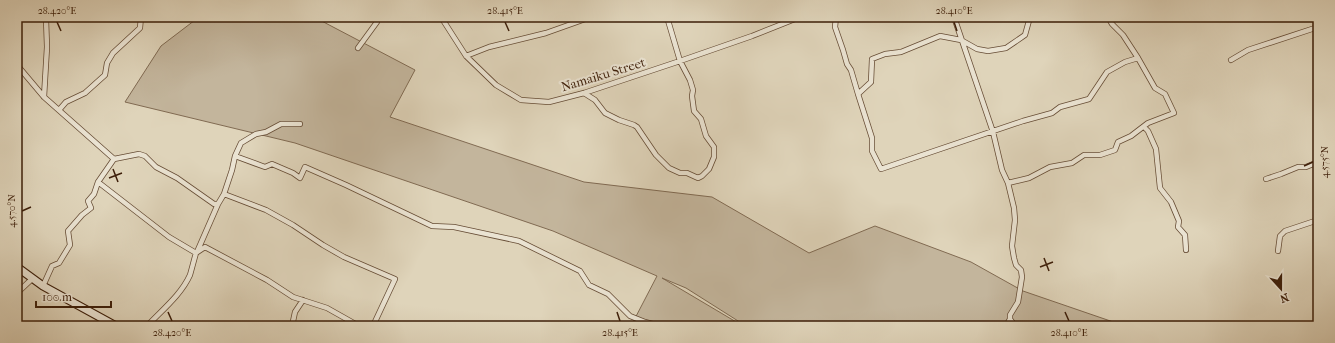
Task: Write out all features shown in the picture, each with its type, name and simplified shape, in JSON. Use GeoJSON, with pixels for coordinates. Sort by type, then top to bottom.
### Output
{"type":"FeatureCollection","features":[{"type":"Feature","properties":{"kind":"street"},"geometry":{"type":"LineString","coordinates":[[59,110],[66,102],[85,93],[105,75],[107,63],[113,53],[140,28],[141,17]]}},
{"type":"Feature","properties":{"kind":"street"},"geometry":{"type":"LineString","coordinates":[[358,48],[377,22],[377,17]]}},
{"type":"Feature","properties":{"kind":"street","name":"Namaiku Street"},"geometry":{"type":"LineString","coordinates":[[441,17],[466,56],[496,85],[521,100],[549,102],[584,93],[680,61],[752,36],[800,17]]}},
{"type":"Feature","properties":{"kind":"street"},"geometry":{"type":"LineString","coordinates":[[466,56],[489,46],[546,33],[591,17]]}},
{"type":"Feature","properties":{"kind":"street"},"geometry":{"type":"LineString","coordinates":[[584,93],[595,100],[605,112],[619,120],[637,127],[656,155],[669,168],[698,178],[702,176],[709,169],[714,157],[714,147],[706,136],[701,119],[694,111],[692,96],[693,90],[690,80],[680,61],[667,17]]}},
{"type":"Feature","properties":{"kind":"street"},"geometry":{"type":"LineString","coordinates":[[836,17],[835,27],[847,64],[851,70],[872,138],[872,151],[881,169],[1023,121],[1052,113],[1060,107],[1089,100],[1106,72],[1125,62],[1138,58]]}},
{"type":"Feature","properties":{"kind":"street"},"geometry":{"type":"LineString","coordinates":[[954,17],[993,132],[1002,170],[1008,183],[1014,208],[1015,220],[1012,246],[1016,265],[1021,270],[1022,277],[1018,302],[1010,315],[1010,319],[1006,326]]}},
{"type":"Feature","properties":{"kind":"street"},"geometry":{"type":"LineString","coordinates":[[858,94],[871,82],[872,59],[885,54],[901,52],[940,36],[961,40],[977,49],[988,51],[1006,48],[1024,35],[1030,17]]}},
{"type":"Feature","properties":{"kind":"street"},"geometry":{"type":"LineString","coordinates":[[1008,183],[1029,178],[1050,167],[1072,163],[1084,155],[1100,155],[1115,150],[1118,142],[1131,136],[1148,123],[1174,113],[1165,94],[1155,88],[1123,35],[1112,24],[1108,17]]}},
{"type":"Feature","properties":{"kind":"street"},"geometry":{"type":"LineString","coordinates":[[1231,60],[1248,50],[1318,26],[1315,17]]}},
{"type":"Feature","properties":{"kind":"street"},"geometry":{"type":"LineString","coordinates":[[44,97],[48,18]]}},
{"type":"Feature","properties":{"kind":"street"},"geometry":{"type":"LineString","coordinates":[[17,65],[44,97],[114,159]]}},
{"type":"Feature","properties":{"kind":"street"},"geometry":{"type":"LineString","coordinates":[[147,326],[169,303],[189,276],[196,254],[218,204],[224,194],[235,156],[242,143],[256,134],[266,132],[281,124],[300,124]]}},
{"type":"Feature","properties":{"kind":"street"},"geometry":{"type":"LineString","coordinates":[[1144,127],[1148,131],[1156,149],[1160,188],[1172,202],[1179,221],[1178,227],[1185,235],[1186,250]]}},
{"type":"Feature","properties":{"kind":"street"},"geometry":{"type":"LineString","coordinates":[[43,286],[52,266],[59,262],[70,246],[68,231],[82,215],[91,208],[88,201],[94,194],[98,182],[114,159],[139,154],[145,156],[156,167],[177,178],[208,201],[218,204]]}},
{"type":"Feature","properties":{"kind":"street"},"geometry":{"type":"LineString","coordinates":[[235,156],[265,167],[272,164],[300,178],[305,168],[346,185],[432,226],[454,227],[519,241],[580,271],[589,285],[608,294],[630,316],[660,326]]}},
{"type":"Feature","properties":{"kind":"street"},"geometry":{"type":"LineString","coordinates":[[1266,179],[1298,167],[1306,167],[1318,162]]}},
{"type":"Feature","properties":{"kind":"street"},"geometry":{"type":"LineString","coordinates":[[98,182],[169,237],[196,254]]}},
{"type":"Feature","properties":{"kind":"street"},"geometry":{"type":"LineString","coordinates":[[224,194],[266,210],[294,225],[328,248],[395,279],[373,326]]}},
{"type":"Feature","properties":{"kind":"street"},"geometry":{"type":"LineString","coordinates":[[1278,252],[1280,236],[1285,231],[1318,220]]}},
{"type":"Feature","properties":{"kind":"street"},"geometry":{"type":"LineString","coordinates":[[196,254],[205,247],[267,280],[293,297],[326,308],[359,326]]}},
{"type":"Feature","properties":{"kind":"street"},"geometry":{"type":"LineString","coordinates":[[17,267],[43,286],[116,326]]}},
{"type":"Feature","properties":{"kind":"street"},"geometry":{"type":"LineString","coordinates":[[17,293],[33,278]]}},
{"type":"Feature","properties":{"kind":"street"},"geometry":{"type":"LineString","coordinates":[[292,326],[295,312],[302,300]]}},
{"type":"Feature","properties":{"kind":"street"},"geometry":{"type":"LineString","coordinates":[[1010,319],[1015,326]]}},
{"type":"Feature","properties":{"kind":"shaded area"},"geometry":{"type":"Polygon","coordinates":[[[199,17],[314,17],[415,70],[390,117],[584,182],[712,197],[809,253],[875,226],[971,262],[1023,291],[1125,326],[746,326],[686,288],[662,278],[743,326],[631,326],[657,276],[553,231],[295,143],[125,102],[161,46],[199,17]]]}}]}
